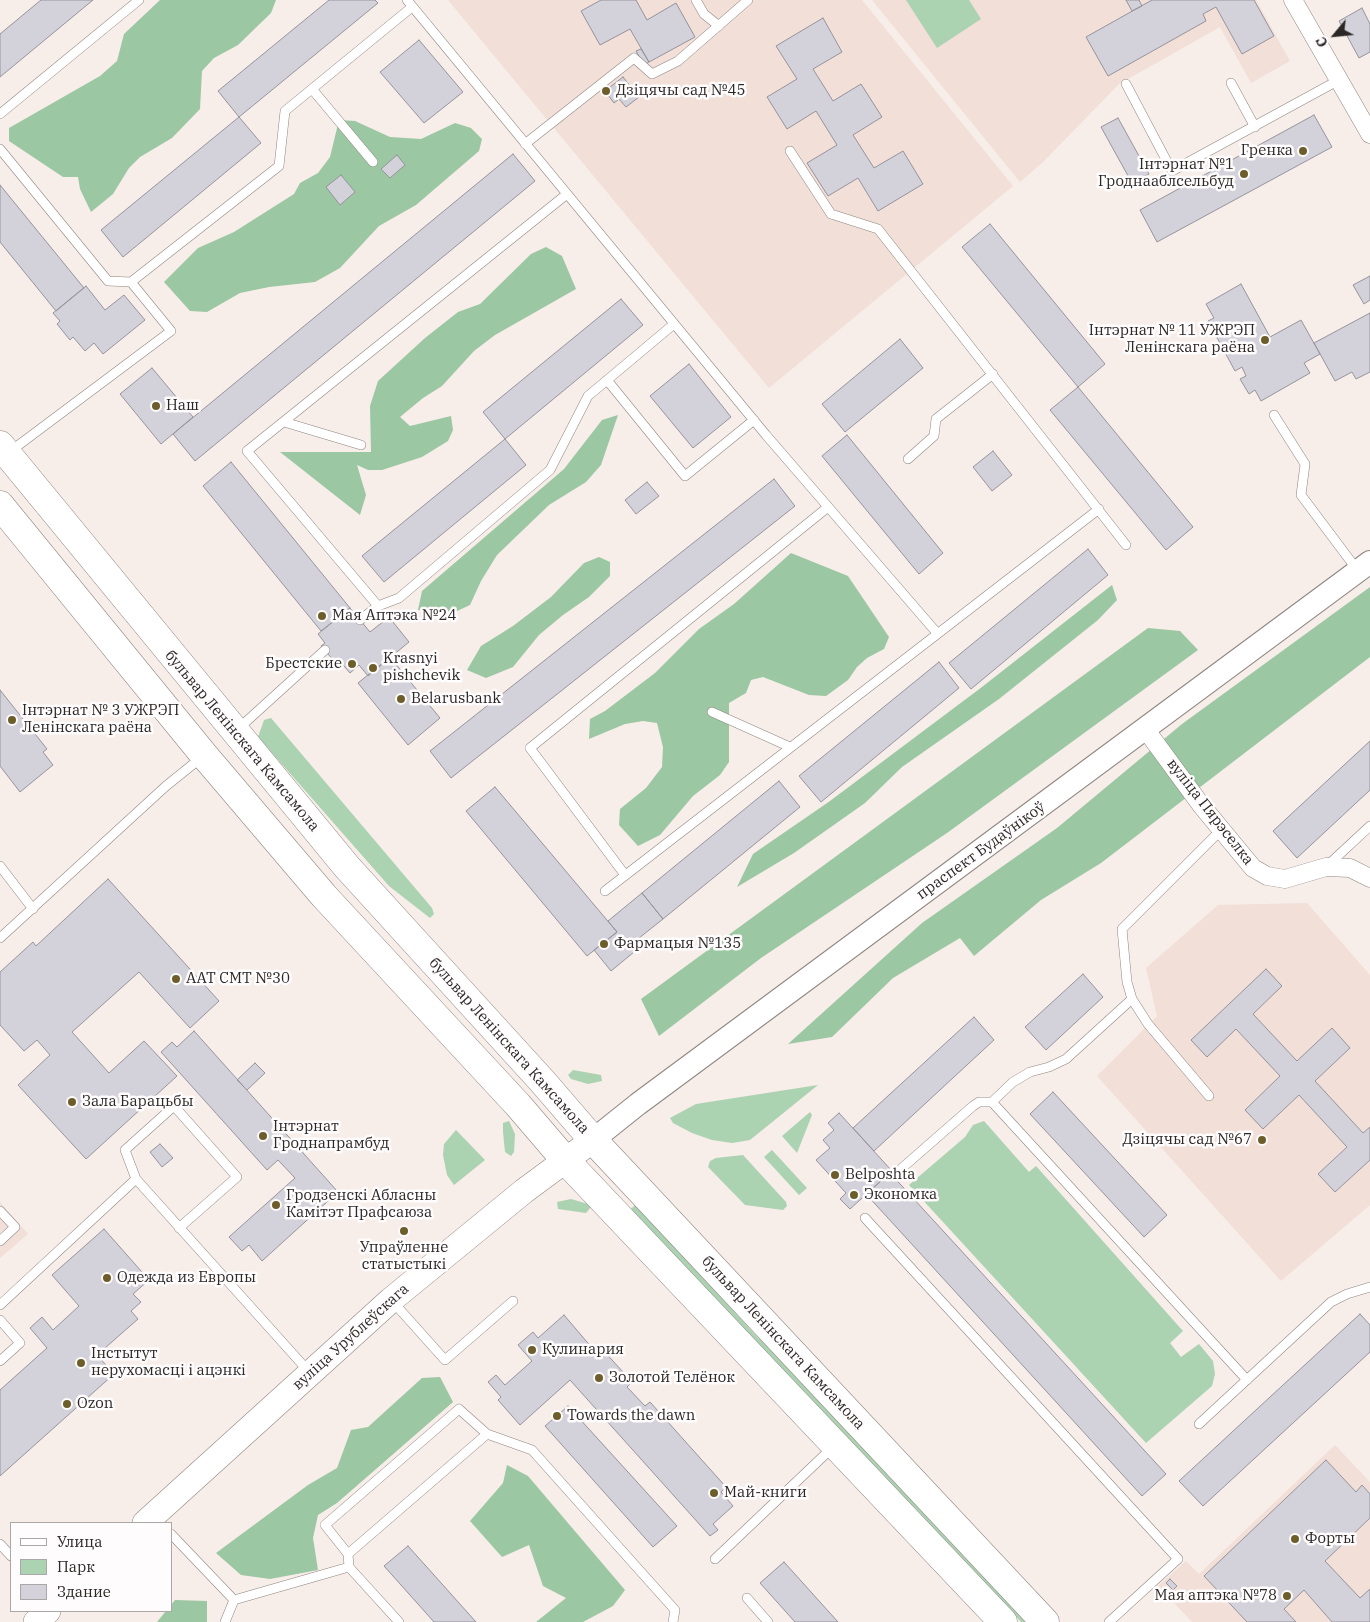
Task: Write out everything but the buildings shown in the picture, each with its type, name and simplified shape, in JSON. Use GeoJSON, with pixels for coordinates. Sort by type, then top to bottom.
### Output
{"type":"FeatureCollection","features":[{"type":"Feature","properties":{"kind":"main road","name":"бульвар Ленінскага Камсамола"},"geometry":{"type":"LineString","coordinates":[[4,449],[234,732],[347,867],[543,1082],[593,1140],[1045,1622]]}},
{"type":"Feature","properties":{"kind":"main road"},"geometry":{"type":"LineString","coordinates":[[0,505],[204,755],[324,896],[518,1105],[566,1161],[1003,1622]]}},
{"type":"Feature","properties":{"kind":"main road","name":"вуліца Урублеўскага"},"geometry":{"type":"LineString","coordinates":[[153,1521],[310,1373],[391,1300],[524,1191],[593,1140]]}},
{"type":"Feature","properties":{"kind":"main road"},"geometry":{"type":"LineString","coordinates":[[36,1622],[47,1612]]}},
{"type":"Feature","properties":{"kind":"street"},"geometry":{"type":"LineString","coordinates":[[1293,0],[1370,134]]}},
{"type":"Feature","properties":{"kind":"street","name":"праспект Будаўнікоў"},"geometry":{"type":"LineString","coordinates":[[593,1140],[638,1104],[1364,567]]}},
{"type":"Feature","properties":{"kind":"street","name":"вуліца Пярэселка"},"geometry":{"type":"LineString","coordinates":[[1146,730],[1221,830],[1253,868],[1267,876],[1285,879],[1326,867],[1350,868],[1370,878]]}},
{"type":"Feature","properties":{"kind":"lane"},"geometry":{"type":"LineString","coordinates":[[0,114],[139,0]]}},
{"type":"Feature","properties":{"kind":"lane"},"geometry":{"type":"LineString","coordinates":[[696,0],[704,14],[719,26]]}},
{"type":"Feature","properties":{"kind":"lane"},"geometry":{"type":"LineString","coordinates":[[525,144],[634,58],[652,74],[678,61],[748,0]]}},
{"type":"Feature","properties":{"kind":"lane"},"geometry":{"type":"LineString","coordinates":[[0,150],[108,281],[131,282],[279,166],[285,111],[410,4],[754,420],[937,633]]}},
{"type":"Feature","properties":{"kind":"lane"},"geometry":{"type":"LineString","coordinates":[[1126,84],[1172,171],[1339,80]]}},
{"type":"Feature","properties":{"kind":"lane"},"geometry":{"type":"LineString","coordinates":[[1231,83],[1255,127]]}},
{"type":"Feature","properties":{"kind":"lane"},"geometry":{"type":"LineString","coordinates":[[312,89],[373,162]]}},
{"type":"Feature","properties":{"kind":"lane"},"geometry":{"type":"LineString","coordinates":[[790,151],[831,214],[878,229],[994,374],[1126,545]]}},
{"type":"Feature","properties":{"kind":"lane"},"geometry":{"type":"LineString","coordinates":[[378,606],[247,452],[567,194]]}},
{"type":"Feature","properties":{"kind":"lane"},"geometry":{"type":"LineString","coordinates":[[4,449],[171,331],[131,282]]}},
{"type":"Feature","properties":{"kind":"lane"},"geometry":{"type":"LineString","coordinates":[[360,620],[378,606],[399,598],[550,470],[588,396],[674,324]]}},
{"type":"Feature","properties":{"kind":"lane"},"geometry":{"type":"LineString","coordinates":[[908,459],[934,436],[936,419],[994,374]]}},
{"type":"Feature","properties":{"kind":"lane"},"geometry":{"type":"LineString","coordinates":[[607,380],[685,476],[754,420]]}},
{"type":"Feature","properties":{"kind":"lane"},"geometry":{"type":"LineString","coordinates":[[1274,415],[1305,464],[1301,495],[1364,567]]}},
{"type":"Feature","properties":{"kind":"lane"},"geometry":{"type":"LineString","coordinates":[[284,422],[361,445]]}},
{"type":"Feature","properties":{"kind":"lane"},"geometry":{"type":"LineString","coordinates":[[625,875],[530,748],[828,508]]}},
{"type":"Feature","properties":{"kind":"lane"},"geometry":{"type":"LineString","coordinates":[[605,891],[1099,509]]}},
{"type":"Feature","properties":{"kind":"lane"},"geometry":{"type":"LineString","coordinates":[[234,732],[325,650]]}},
{"type":"Feature","properties":{"kind":"lane"},"geometry":{"type":"LineString","coordinates":[[712,712],[790,747]]}},
{"type":"Feature","properties":{"kind":"lane"},"geometry":{"type":"LineString","coordinates":[[0,938],[166,786],[204,755]]}},
{"type":"Feature","properties":{"kind":"lane"},"geometry":{"type":"LineString","coordinates":[[1326,867],[1370,826]]}},
{"type":"Feature","properties":{"kind":"lane"},"geometry":{"type":"LineString","coordinates":[[1209,1096],[1148,1024],[1132,999],[1126,982],[1122,929],[1221,830]]}},
{"type":"Feature","properties":{"kind":"lane"},"geometry":{"type":"LineString","coordinates":[[0,866],[33,909]]}},
{"type":"Feature","properties":{"kind":"lane"},"geometry":{"type":"LineString","coordinates":[[902,1168],[979,1102],[992,1102],[1013,1082],[1030,1072],[1049,1067],[1066,1059],[1132,999]]}},
{"type":"Feature","properties":{"kind":"lane"},"geometry":{"type":"LineString","coordinates":[[992,1102],[1247,1380]]}},
{"type":"Feature","properties":{"kind":"lane"},"geometry":{"type":"LineString","coordinates":[[180,1228],[237,1176],[174,1106],[126,1150],[136,1179],[310,1373]]}},
{"type":"Feature","properties":{"kind":"lane"},"geometry":{"type":"LineString","coordinates":[[0,1305],[136,1179]]}},
{"type":"Feature","properties":{"kind":"lane"},"geometry":{"type":"LineString","coordinates":[[0,1211],[15,1227],[0,1241]]}},
{"type":"Feature","properties":{"kind":"lane"},"geometry":{"type":"LineString","coordinates":[[865,1218],[1178,1559],[1109,1622]]}},
{"type":"Feature","properties":{"kind":"lane"},"geometry":{"type":"LineString","coordinates":[[1199,1424],[1331,1302],[1347,1294],[1370,1287]]}},
{"type":"Feature","properties":{"kind":"lane"},"geometry":{"type":"LineString","coordinates":[[391,1300],[445,1360],[513,1301]]}},
{"type":"Feature","properties":{"kind":"lane"},"geometry":{"type":"LineString","coordinates":[[0,1320],[20,1343],[0,1361]]}},
{"type":"Feature","properties":{"kind":"lane"},"geometry":{"type":"LineString","coordinates":[[399,1622],[349,1567],[348,1554],[326,1525],[459,1409],[487,1434],[532,1450],[675,1610],[673,1622]]}},
{"type":"Feature","properties":{"kind":"lane"},"geometry":{"type":"LineString","coordinates":[[348,1554],[487,1434]]}},
{"type":"Feature","properties":{"kind":"lane"},"geometry":{"type":"LineString","coordinates":[[715,1559],[835,1446]]}},
{"type":"Feature","properties":{"kind":"lane"},"geometry":{"type":"LineString","coordinates":[[172,1535],[234,1600]]}},
{"type":"Feature","properties":{"kind":"lane"},"geometry":{"type":"LineString","coordinates":[[0,1544],[10,1555]]}},
{"type":"Feature","properties":{"kind":"lane"},"geometry":{"type":"LineString","coordinates":[[234,1600],[349,1567]]}},
{"type":"Feature","properties":{"kind":"lane"},"geometry":{"type":"LineString","coordinates":[[747,1598],[768,1622]]}},
{"type":"Feature","properties":{"kind":"lane"},"geometry":{"type":"LineString","coordinates":[[225,1622],[234,1600]]}},
{"type":"Feature","properties":{"kind":"shaded area"},"geometry":{"type":"Polygon","coordinates":[[[448,0],[862,0],[1013,186],[769,388],[448,0]]]}},
{"type":"Feature","properties":{"kind":"shaded area"},"geometry":{"type":"Polygon","coordinates":[[[872,0],[1256,0],[1290,61],[1251,83],[1220,27],[1119,84],[1042,163],[1020,182],[872,0]]]}},
{"type":"Feature","properties":{"kind":"shaded area","name":"Дзіцячы сад №67"},"geometry":{"type":"Polygon","coordinates":[[[1307,903],[1370,975],[1370,1205],[1281,1281],[1097,1076],[1157,1016],[1146,968],[1218,905],[1307,903]]]}},
{"type":"Feature","properties":{"kind":"shaded area"},"geometry":{"type":"Polygon","coordinates":[[[0,1202],[28,1234],[0,1258],[0,1202]]]}},
{"type":"Feature","properties":{"kind":"shaded area","name":"Форты"},"geometry":{"type":"Polygon","coordinates":[[[1335,1445],[1370,1482],[1370,1622],[1192,1622],[1158,1586],[1186,1561],[1199,1574],[1335,1445]]]}},
{"type":"Feature","properties":{"kind":"green space"},"geometry":{"type":"Polygon","coordinates":[[[160,0],[276,0],[271,13],[238,45],[214,58],[202,71],[200,109],[172,138],[140,157],[129,168],[113,194],[91,212],[80,189],[78,177],[63,177],[9,141],[9,128],[100,76],[117,61],[124,34],[160,0]]]}},
{"type":"Feature","properties":{"kind":"green space"},"geometry":{"type":"Polygon","coordinates":[[[906,0],[969,0],[981,19],[937,48],[906,0]]]}},
{"type":"Feature","properties":{"kind":"green space"},"geometry":{"type":"Polygon","coordinates":[[[339,120],[355,121],[390,137],[421,139],[455,123],[471,128],[482,139],[479,151],[416,205],[379,226],[340,268],[315,282],[269,287],[240,293],[207,312],[190,311],[164,282],[198,248],[234,232],[294,194],[300,183],[318,173],[330,157],[339,120]]]}},
{"type":"Feature","properties":{"kind":"green space"},"geometry":{"type":"Polygon","coordinates":[[[546,247],[562,256],[576,289],[495,335],[474,351],[442,386],[423,398],[400,417],[410,426],[451,416],[453,430],[448,441],[422,457],[382,470],[368,470],[357,465],[366,495],[360,515],[280,452],[371,452],[370,406],[378,381],[425,338],[458,312],[480,304],[531,254],[546,247]]]}},
{"type":"Feature","properties":{"kind":"green space"},"geometry":{"type":"Polygon","coordinates":[[[618,415],[601,465],[586,482],[549,505],[497,555],[481,581],[470,605],[455,612],[418,610],[422,591],[564,469],[602,420],[618,415]]]}},
{"type":"Feature","properties":{"kind":"green space"},"geometry":{"type":"Polygon","coordinates":[[[791,553],[848,576],[889,637],[884,649],[867,658],[857,667],[848,680],[826,696],[809,695],[763,677],[751,680],[746,693],[729,703],[729,762],[720,775],[693,796],[660,835],[638,846],[619,825],[620,809],[646,788],[662,767],[663,747],[657,723],[643,721],[625,724],[589,739],[590,719],[605,711],[655,673],[699,629],[734,604],[791,553]]]}},
{"type":"Feature","properties":{"kind":"green space"},"geometry":{"type":"Polygon","coordinates":[[[599,557],[610,562],[610,576],[589,597],[539,635],[513,667],[486,678],[467,670],[481,646],[513,626],[551,597],[584,563],[599,557]]]}},
{"type":"Feature","properties":{"kind":"green space"},"geometry":{"type":"Polygon","coordinates":[[[1112,585],[1117,600],[1098,620],[999,699],[902,767],[865,803],[794,853],[737,887],[753,854],[830,801],[982,687],[1112,585]]]}},
{"type":"Feature","properties":{"kind":"green space"},"geometry":{"type":"Polygon","coordinates":[[[1370,587],[1370,657],[1101,863],[1041,900],[974,956],[960,938],[893,978],[832,1037],[788,1044],[922,923],[1057,828],[1182,724],[1370,587]]]}},
{"type":"Feature","properties":{"kind":"green space"},"geometry":{"type":"Polygon","coordinates":[[[1148,628],[1180,631],[1198,650],[947,833],[761,958],[659,1036],[641,999],[1148,628]]]}},
{"type":"Feature","properties":{"kind":"green space"},"geometry":{"type":"Polygon","coordinates":[[[271,718],[432,908],[434,914],[430,918],[389,886],[258,737],[264,720],[271,718]]]}},
{"type":"Feature","properties":{"kind":"green space"},"geometry":{"type":"Polygon","coordinates":[[[573,1070],[601,1075],[602,1081],[588,1084],[571,1079],[568,1075],[573,1070]]]}},
{"type":"Feature","properties":{"kind":"green space"},"geometry":{"type":"Polygon","coordinates":[[[818,1085],[750,1140],[732,1143],[712,1140],[692,1133],[673,1123],[670,1118],[696,1104],[818,1085]]]}},
{"type":"Feature","properties":{"kind":"green space"},"geometry":{"type":"Polygon","coordinates":[[[810,1112],[812,1115],[797,1153],[782,1136],[810,1112]]]}},
{"type":"Feature","properties":{"kind":"green space"},"geometry":{"type":"Polygon","coordinates":[[[509,1121],[515,1134],[514,1152],[511,1156],[505,1152],[503,1132],[503,1123],[509,1121]]]}},
{"type":"Feature","properties":{"kind":"green space"},"geometry":{"type":"Polygon","coordinates":[[[984,1121],[1029,1172],[1036,1166],[1183,1331],[1170,1343],[1181,1357],[1199,1344],[1213,1361],[1215,1374],[1212,1386],[1146,1443],[909,1185],[965,1137],[973,1125],[984,1121]]]}},
{"type":"Feature","properties":{"kind":"green space"},"geometry":{"type":"Polygon","coordinates":[[[456,1130],[485,1160],[454,1185],[447,1175],[443,1155],[444,1144],[456,1130]]]}},
{"type":"Feature","properties":{"kind":"green space"},"geometry":{"type":"Polygon","coordinates":[[[772,1150],[807,1188],[799,1195],[764,1157],[772,1150]]]}},
{"type":"Feature","properties":{"kind":"green space"},"geometry":{"type":"Polygon","coordinates":[[[743,1155],[786,1202],[787,1206],[783,1210],[745,1205],[708,1167],[710,1161],[716,1158],[743,1155]]]}},
{"type":"Feature","properties":{"kind":"green space"},"geometry":{"type":"Polygon","coordinates":[[[571,1199],[588,1204],[591,1207],[586,1213],[558,1209],[557,1202],[571,1199]]]}},
{"type":"Feature","properties":{"kind":"green space"},"geometry":{"type":"Polygon","coordinates":[[[636,1204],[758,1338],[783,1356],[1031,1622],[1021,1622],[631,1209],[636,1204]]]}},
{"type":"Feature","properties":{"kind":"green space"},"geometry":{"type":"Polygon","coordinates":[[[440,1377],[453,1402],[337,1503],[318,1515],[313,1538],[318,1570],[270,1579],[241,1575],[216,1553],[308,1485],[337,1468],[351,1430],[368,1427],[422,1378],[440,1377]]]}},
{"type":"Feature","properties":{"kind":"green space"},"geometry":{"type":"Polygon","coordinates":[[[507,1465],[528,1476],[625,1590],[613,1606],[583,1622],[536,1622],[566,1598],[543,1586],[529,1545],[502,1557],[470,1521],[503,1483],[507,1465]]]}},
{"type":"Feature","properties":{"kind":"green space"},"geometry":{"type":"Polygon","coordinates":[[[175,1600],[207,1601],[207,1622],[157,1622],[165,1612],[172,1612],[172,1604],[175,1600]]]}},
{"type":"Feature","properties":{"kind":"place","name":"Дзіцячы сад №45"},"geometry":{"type":"Point","coordinates":[606,91]}},
{"type":"Feature","properties":{"kind":"place","name":"Гренка"},"geometry":{"type":"Point","coordinates":[1303,151]}},
{"type":"Feature","properties":{"kind":"place","name":"Інтэрнат №1 Гроднааблсельбуд"},"geometry":{"type":"Point","coordinates":[1244,174]}},
{"type":"Feature","properties":{"kind":"place","name":"Інтэрнат № 11 УЖРЭП Ленінскага раёна"},"geometry":{"type":"Point","coordinates":[1265,340]}},
{"type":"Feature","properties":{"kind":"place","name":"Наш"},"geometry":{"type":"Point","coordinates":[156,406]}},
{"type":"Feature","properties":{"kind":"place","name":"Мая Аптэка №24"},"geometry":{"type":"Point","coordinates":[322,616]}},
{"type":"Feature","properties":{"kind":"place","name":"Брестские"},"geometry":{"type":"Point","coordinates":[352,664]}},
{"type":"Feature","properties":{"kind":"place","name":"Krasnyi pishchevik"},"geometry":{"type":"Point","coordinates":[373,668]}},
{"type":"Feature","properties":{"kind":"place","name":"Belarusbank"},"geometry":{"type":"Point","coordinates":[401,699]}},
{"type":"Feature","properties":{"kind":"place","name":"Інтэрнат № 3 УЖРЭП Ленінскага раёна"},"geometry":{"type":"Point","coordinates":[12,720]}},
{"type":"Feature","properties":{"kind":"place","name":"Фармацыя №135"},"geometry":{"type":"Point","coordinates":[604,944]}},
{"type":"Feature","properties":{"kind":"place","name":"ААТ СМТ №30"},"geometry":{"type":"Point","coordinates":[176,979]}},
{"type":"Feature","properties":{"kind":"place","name":"Зала Барацьбы"},"geometry":{"type":"Point","coordinates":[72,1102]}},
{"type":"Feature","properties":{"kind":"place","name":"Інтэрнат Гроднапрамбуд"},"geometry":{"type":"Point","coordinates":[263,1136]}},
{"type":"Feature","properties":{"kind":"place","name":"Дзіцячы сад №67"},"geometry":{"type":"Point","coordinates":[1262,1140]}},
{"type":"Feature","properties":{"kind":"place","name":"Belposhta"},"geometry":{"type":"Point","coordinates":[835,1175]}},
{"type":"Feature","properties":{"kind":"place","name":"Экономка"},"geometry":{"type":"Point","coordinates":[854,1195]}},
{"type":"Feature","properties":{"kind":"place","name":"Гродзенскі Абласны Камітэт Прафсаюза"},"geometry":{"type":"Point","coordinates":[276,1205]}},
{"type":"Feature","properties":{"kind":"place","name":"Упраўленне статыстыкі"},"geometry":{"type":"Point","coordinates":[404,1231]}},
{"type":"Feature","properties":{"kind":"place","name":"Одежда из Европы"},"geometry":{"type":"Point","coordinates":[107,1278]}},
{"type":"Feature","properties":{"kind":"place","name":"Кулинария"},"geometry":{"type":"Point","coordinates":[532,1350]}},
{"type":"Feature","properties":{"kind":"place","name":"Інстытут нерухомасці і ацэнкі"},"geometry":{"type":"Point","coordinates":[81,1363]}},
{"type":"Feature","properties":{"kind":"place","name":"Золотой Телёнок"},"geometry":{"type":"Point","coordinates":[599,1378]}},
{"type":"Feature","properties":{"kind":"place","name":"Ozon"},"geometry":{"type":"Point","coordinates":[67,1404]}},
{"type":"Feature","properties":{"kind":"place","name":"Towards the dawn"},"geometry":{"type":"Point","coordinates":[557,1416]}},
{"type":"Feature","properties":{"kind":"place","name":"Май-книги"},"geometry":{"type":"Point","coordinates":[714,1493]}},
{"type":"Feature","properties":{"kind":"place","name":"Форты"},"geometry":{"type":"Point","coordinates":[1295,1539]}},
{"type":"Feature","properties":{"kind":"place","name":"Мая аптэка №78"},"geometry":{"type":"Point","coordinates":[1287,1596]}}]}
